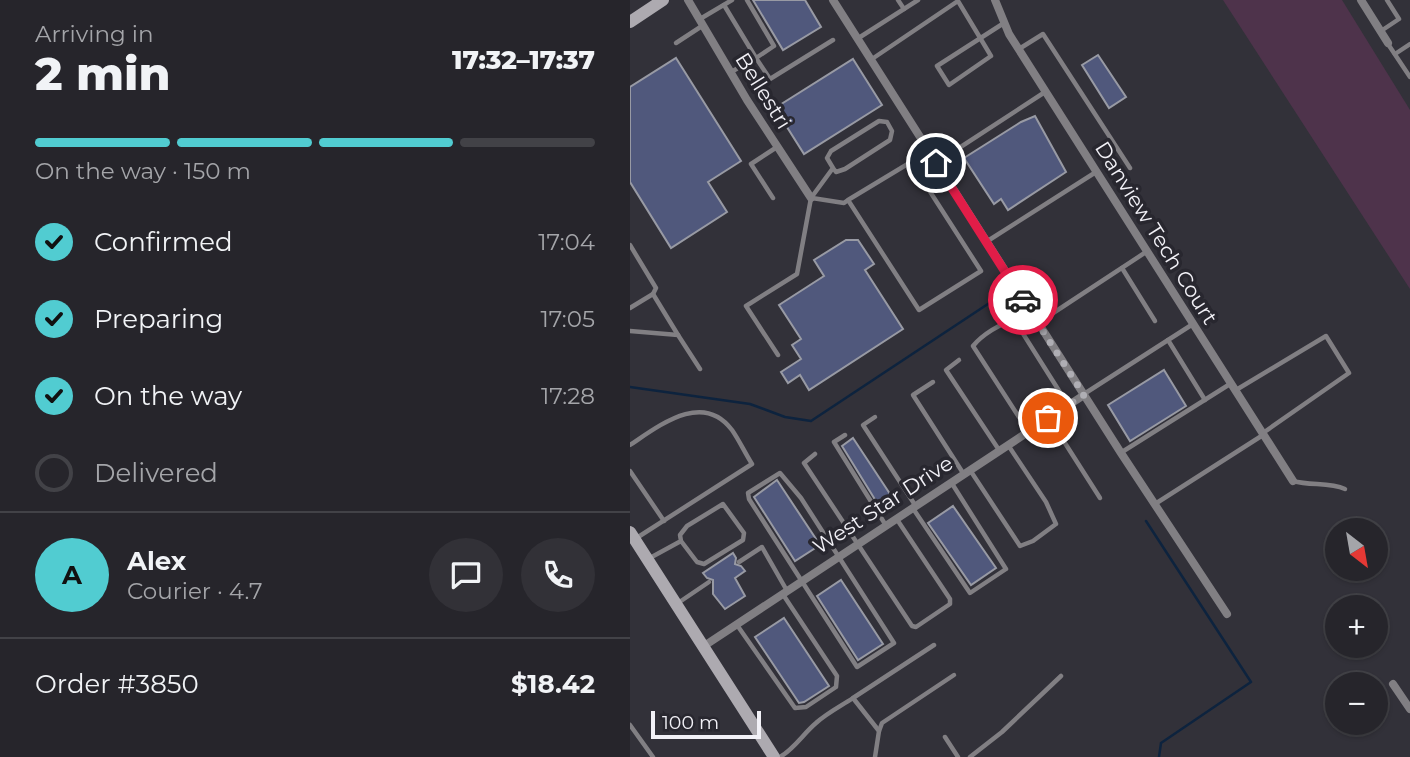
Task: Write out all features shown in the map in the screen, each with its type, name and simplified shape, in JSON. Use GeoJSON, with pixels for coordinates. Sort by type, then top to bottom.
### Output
{"type":"FeatureCollection","features":[{"type":"Feature","properties":{"kind":"street"},"geometry":{"type":"LineString","coordinates":[[630,22],[663,0]]}},
{"type":"Feature","properties":{"kind":"street","name":"Bellestri"},"geometry":{"type":"LineString","coordinates":[[688,0],[730,72],[811,198]]}},
{"type":"Feature","properties":{"kind":"street"},"geometry":{"type":"LineString","coordinates":[[833,0],[1121,453],[1227,614]]}},
{"type":"Feature","properties":{"kind":"street","name":"Danview Tech Court"},"geometry":{"type":"LineString","coordinates":[[995,0],[1004,23],[1045,92],[1293,481]]}},
{"type":"Feature","properties":{"kind":"street"},"geometry":{"type":"LineString","coordinates":[[1361,0],[1388,43]]}},
{"type":"Feature","properties":{"kind":"street","name":"West Star Drive"},"geometry":{"type":"LineString","coordinates":[[704,646],[857,542],[1084,395]]}},
{"type":"Feature","properties":{"kind":"street"},"geometry":{"type":"LineString","coordinates":[[632,536],[774,757]]}},
{"type":"Feature","properties":{"kind":"street"},"geometry":{"type":"LineString","coordinates":[[1393,684],[1410,709]]}},
{"type":"Feature","properties":{"kind":"lane"},"geometry":{"type":"LineString","coordinates":[[676,43],[732,0]]}},
{"type":"Feature","properties":{"kind":"lane"},"geometry":{"type":"LineString","coordinates":[[730,72],[774,46],[747,0]]}},
{"type":"Feature","properties":{"kind":"lane"},"geometry":{"type":"LineString","coordinates":[[898,0],[904,9]]}},
{"type":"Feature","properties":{"kind":"lane"},"geometry":{"type":"LineString","coordinates":[[858,39],[918,0]]}},
{"type":"Feature","properties":{"kind":"lane"},"geometry":{"type":"LineString","coordinates":[[1380,31],[1399,19],[1387,0]]}},
{"type":"Feature","properties":{"kind":"lane"},"geometry":{"type":"LineString","coordinates":[[871,60],[958,1],[980,38],[992,56],[949,85],[937,66],[980,38],[1004,23]]}},
{"type":"Feature","properties":{"kind":"lane"},"geometry":{"type":"LineString","coordinates":[[724,5],[770,79],[833,40]]}},
{"type":"Feature","properties":{"kind":"lane"},"geometry":{"type":"LineString","coordinates":[[1019,49],[1043,34],[1130,168]]}},
{"type":"Feature","properties":{"kind":"lane"},"geometry":{"type":"LineString","coordinates":[[1388,43],[1410,77]]}},
{"type":"Feature","properties":{"kind":"lane"},"geometry":{"type":"LineString","coordinates":[[1395,54],[1410,44]]}},
{"type":"Feature","properties":{"kind":"lane"},"geometry":{"type":"LineString","coordinates":[[936,163],[1045,92]]}},
{"type":"Feature","properties":{"kind":"lane"},"geometry":{"type":"LineString","coordinates":[[879,121],[887,122],[892,131],[890,140],[845,169],[836,172],[833,168],[827,158],[831,151],[879,121]]}},
{"type":"Feature","properties":{"kind":"lane"},"geometry":{"type":"LineString","coordinates":[[773,198],[751,164],[778,147]]}},
{"type":"Feature","properties":{"kind":"lane"},"geometry":{"type":"LineString","coordinates":[[811,198],[844,203],[848,200],[911,162],[981,271],[919,310],[848,200]]}},
{"type":"Feature","properties":{"kind":"lane"},"geometry":{"type":"LineString","coordinates":[[778,355],[746,306],[797,274],[811,198],[833,168]]}},
{"type":"Feature","properties":{"kind":"lane"},"geometry":{"type":"LineString","coordinates":[[986,242],[1096,172]]}},
{"type":"Feature","properties":{"kind":"lane"},"geometry":{"type":"LineString","coordinates":[[630,245],[656,288],[653,294],[630,308]]}},
{"type":"Feature","properties":{"kind":"lane"},"geometry":{"type":"LineString","coordinates":[[1038,323],[1147,251]]}},
{"type":"Feature","properties":{"kind":"lane"},"geometry":{"type":"LineString","coordinates":[[1122,268],[1155,321]]}},
{"type":"Feature","properties":{"kind":"lane"},"geometry":{"type":"LineString","coordinates":[[653,294],[700,369]]}},
{"type":"Feature","properties":{"kind":"lane"},"geometry":{"type":"LineString","coordinates":[[1028,431],[973,346],[1007,321],[1015,321],[1068,405]]}},
{"type":"Feature","properties":{"kind":"lane"},"geometry":{"type":"LineString","coordinates":[[1084,395],[1193,324]]}},
{"type":"Feature","properties":{"kind":"lane"},"geometry":{"type":"LineString","coordinates":[[630,331],[678,335]]}},
{"type":"Feature","properties":{"kind":"lane"},"geometry":{"type":"LineString","coordinates":[[1121,453],[1205,400],[1326,336],[1349,373],[1263,434],[1154,504]]}},
{"type":"Feature","properties":{"kind":"lane"},"geometry":{"type":"LineString","coordinates":[[1168,340],[1205,400]]}},
{"type":"Feature","properties":{"kind":"lane"},"geometry":{"type":"LineString","coordinates":[[959,360],[946,370],[999,450]]}},
{"type":"Feature","properties":{"kind":"lane"},"geometry":{"type":"LineString","coordinates":[[933,382],[913,395],[1020,546],[1033,541],[1056,524],[1046,502],[1008,444]]}},
{"type":"Feature","properties":{"kind":"lane"},"geometry":{"type":"LineString","coordinates":[[630,445],[681,415],[705,411],[715,414],[731,429],[752,464],[664,521],[632,536]]}},
{"type":"Feature","properties":{"kind":"lane"},"geometry":{"type":"LineString","coordinates":[[875,417],[863,425],[970,593],[1006,569],[951,481]]}},
{"type":"Feature","properties":{"kind":"lane"},"geometry":{"type":"LineString","coordinates":[[1048,418],[1100,498]]}},
{"type":"Feature","properties":{"kind":"lane"},"geometry":{"type":"LineString","coordinates":[[845,435],[834,442],[885,524]]}},
{"type":"Feature","properties":{"kind":"lane"},"geometry":{"type":"LineString","coordinates":[[815,454],[804,463],[912,626],[916,627],[950,604],[950,599],[895,518]]}},
{"type":"Feature","properties":{"kind":"lane"},"geometry":{"type":"LineString","coordinates":[[630,471],[664,521]]}},
{"type":"Feature","properties":{"kind":"lane"},"geometry":{"type":"LineString","coordinates":[[780,472],[784,474],[838,555],[894,643],[857,667],[800,580],[748,494],[780,472]]}},
{"type":"Feature","properties":{"kind":"lane"},"geometry":{"type":"LineString","coordinates":[[1293,481],[1314,486],[1334,484],[1345,489]]}},
{"type":"Feature","properties":{"kind":"lane"},"geometry":{"type":"LineString","coordinates":[[723,504],[744,533],[743,540],[704,564],[697,562],[681,541],[680,535],[687,526],[723,504]]}},
{"type":"Feature","properties":{"kind":"lane"},"geometry":{"type":"LineString","coordinates":[[648,559],[681,541]]}},
{"type":"Feature","properties":{"kind":"lane"},"geometry":{"type":"LineString","coordinates":[[737,624],[795,708],[806,707],[836,687],[837,676],[784,591],[761,547],[739,562]]}},
{"type":"Feature","properties":{"kind":"lane"},"geometry":{"type":"LineString","coordinates":[[677,604],[709,582]]}},
{"type":"Feature","properties":{"kind":"lane"},"geometry":{"type":"LineString","coordinates":[[780,757],[794,747],[799,738],[818,721],[934,645]]}},
{"type":"Feature","properties":{"kind":"lane"},"geometry":{"type":"LineString","coordinates":[[875,757],[882,723],[954,675]]}},
{"type":"Feature","properties":{"kind":"lane"},"geometry":{"type":"LineString","coordinates":[[970,757],[1002,732],[1061,676]]}},
{"type":"Feature","properties":{"kind":"lane"},"geometry":{"type":"LineString","coordinates":[[853,698],[880,731]]}},
{"type":"Feature","properties":{"kind":"lane"},"geometry":{"type":"LineString","coordinates":[[630,725],[653,757]]}},
{"type":"Feature","properties":{"kind":"lane"},"geometry":{"type":"LineString","coordinates":[[944,737],[958,757]]}},
{"type":"Feature","properties":{"kind":"shaded area"},"geometry":{"type":"Polygon","coordinates":[[[1223,0],[1342,0],[1410,110],[1410,289],[1223,0]]]}},
{"type":"Feature","properties":{"kind":"building"},"geometry":{"type":"Polygon","coordinates":[[[753,0],[805,0],[821,27],[783,50],[753,0]]]}},
{"type":"Feature","properties":{"kind":"building"},"geometry":{"type":"Polygon","coordinates":[[[1098,55],[1126,97],[1109,108],[1082,65],[1098,55]]]}},
{"type":"Feature","properties":{"kind":"building"},"geometry":{"type":"Polygon","coordinates":[[[676,58],[741,161],[708,182],[727,212],[671,248],[630,182],[630,87],[676,58]]]}},
{"type":"Feature","properties":{"kind":"building"},"geometry":{"type":"Polygon","coordinates":[[[853,59],[882,105],[804,154],[775,108],[853,59]]]}},
{"type":"Feature","properties":{"kind":"building"},"geometry":{"type":"Polygon","coordinates":[[[1035,116],[1066,172],[1008,210],[1001,199],[994,204],[964,158],[1035,116]]]}},
{"type":"Feature","properties":{"kind":"building"},"geometry":{"type":"Polygon","coordinates":[[[846,240],[858,240],[874,264],[865,270],[903,329],[809,390],[800,375],[788,383],[781,372],[801,359],[792,345],[801,339],[779,305],[824,276],[814,260],[846,240]]]}},
{"type":"Feature","properties":{"kind":"building"},"geometry":{"type":"Polygon","coordinates":[[[1164,370],[1186,406],[1130,441],[1108,405],[1164,370]]]}},
{"type":"Feature","properties":{"kind":"building"},"geometry":{"type":"Polygon","coordinates":[[[853,438],[892,497],[879,506],[842,446],[853,438]]]}},
{"type":"Feature","properties":{"kind":"building"},"geometry":{"type":"Polygon","coordinates":[[[777,480],[820,545],[795,561],[754,497],[777,480]]]}},
{"type":"Feature","properties":{"kind":"building"},"geometry":{"type":"Polygon","coordinates":[[[953,506],[996,568],[971,585],[928,523],[953,506]]]}},
{"type":"Feature","properties":{"kind":"building"},"geometry":{"type":"Polygon","coordinates":[[[733,553],[735,564],[745,571],[735,578],[745,596],[725,609],[713,594],[713,580],[703,573],[733,553]]]}},
{"type":"Feature","properties":{"kind":"building"},"geometry":{"type":"Polygon","coordinates":[[[841,580],[883,644],[858,660],[817,596],[841,580]]]}},
{"type":"Feature","properties":{"kind":"building"},"geometry":{"type":"Polygon","coordinates":[[[784,618],[829,686],[804,702],[799,703],[755,637],[784,618]]]}},
{"type":"Feature","properties":{"kind":"waterway"},"geometry":{"type":"LineString","coordinates":[[630,387],[750,404],[785,417],[811,421],[1003,294]]}},
{"type":"Feature","properties":{"kind":"waterway"},"geometry":{"type":"LineString","coordinates":[[1146,521],[1251,682],[1161,743],[1159,757]]}},
{"type":"Feature","properties":{"kind":"way so far"},"geometry":{"type":"LineString","coordinates":[[1023,300],[1084,395],[1048,418]]}},
{"type":"Feature","properties":{"kind":"route"},"geometry":{"type":"LineString","coordinates":[[936,163],[1023,300]]}}]}
